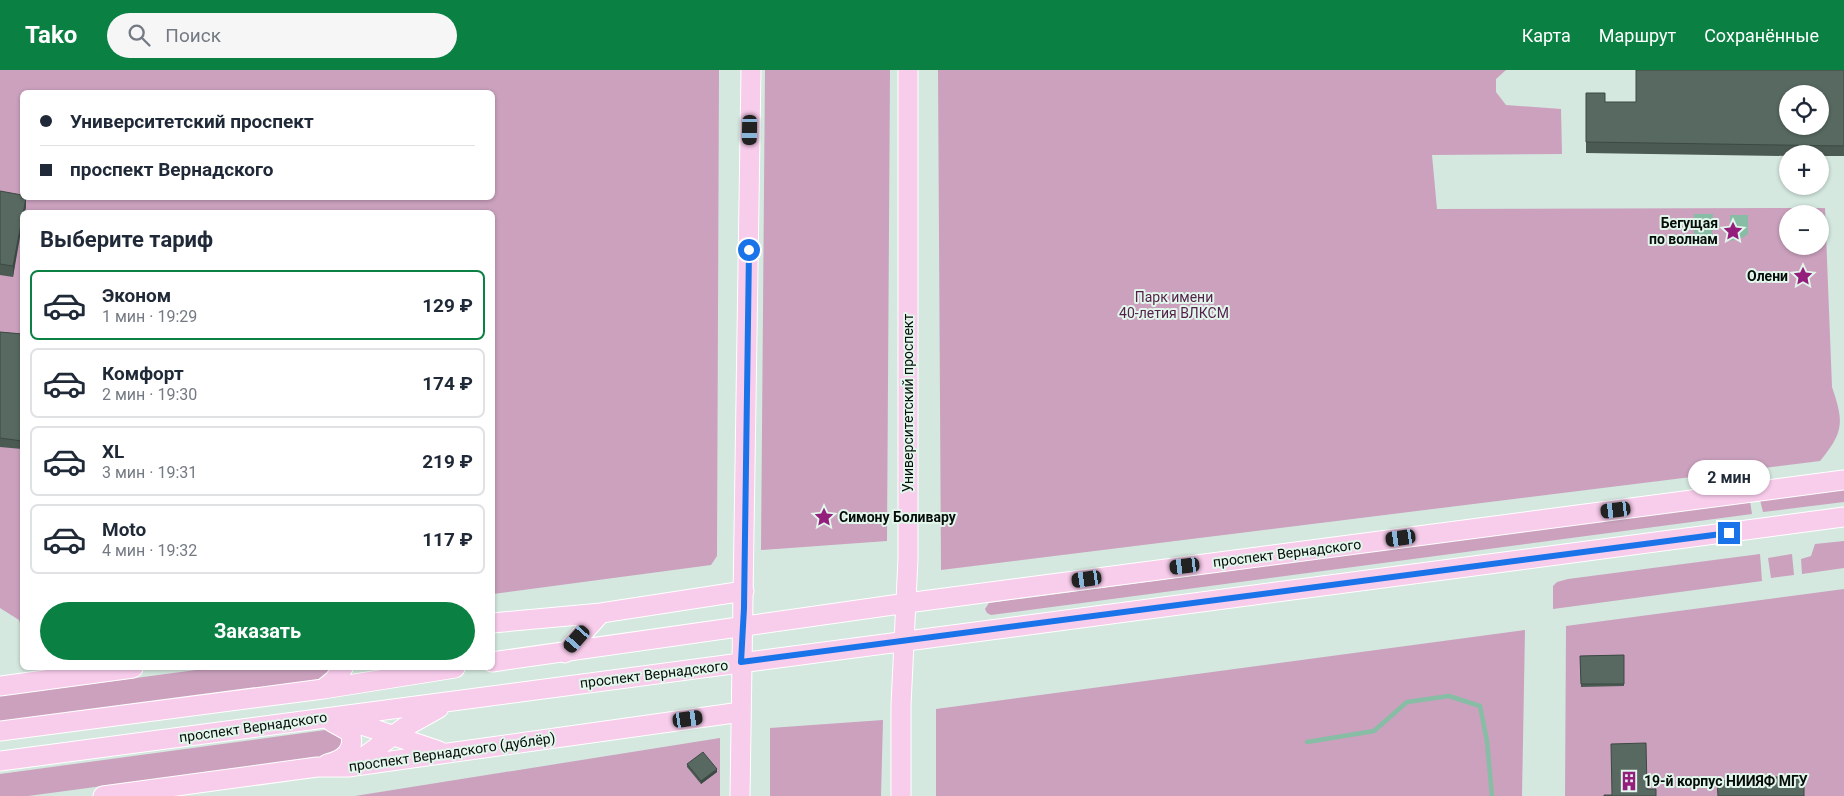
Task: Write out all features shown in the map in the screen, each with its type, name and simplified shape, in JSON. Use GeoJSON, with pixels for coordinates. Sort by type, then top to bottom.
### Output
{"type":"FeatureCollection","features":[{"type":"Feature","properties":{"kind":"main road"},"geometry":{"type":"LineString","coordinates":[[740,796],[751,70]]}},
{"type":"Feature","properties":{"kind":"main road","name":"Университетский проспект"},"geometry":{"type":"LineString","coordinates":[[901,796],[902,704],[907,603],[908,70]]}},
{"type":"Feature","properties":{"kind":"main road","name":"проспект Вернадского"},"geometry":{"type":"LineString","coordinates":[[495,662],[565,653],[743,625],[1844,480]]}},
{"type":"Feature","properties":{"kind":"main road","name":"проспект Вернадского"},"geometry":{"type":"LineString","coordinates":[[0,761],[1844,517]]}},
{"type":"Feature","properties":{"kind":"main road"},"geometry":{"type":"LineString","coordinates":[[495,623],[601,613],[744,591]]}},
{"type":"Feature","properties":{"kind":"main road"},"geometry":{"type":"LineString","coordinates":[[565,653],[601,613]]}},
{"type":"Feature","properties":{"kind":"main road"},"geometry":{"type":"LineString","coordinates":[[0,686],[119,670]]}},
{"type":"Feature","properties":{"kind":"main road"},"geometry":{"type":"LineString","coordinates":[[323,688],[334,680],[342,670]]}},
{"type":"Feature","properties":{"kind":"main road","name":"проспект Вернадского"},"geometry":{"type":"LineString","coordinates":[[0,731],[323,688],[441,670]]}},
{"type":"Feature","properties":{"kind":"main road"},"geometry":{"type":"LineString","coordinates":[[348,768],[417,718],[464,699]]}},
{"type":"Feature","properties":{"kind":"main road","name":"проспект Вернадского (дублёр)"},"geometry":{"type":"LineString","coordinates":[[103,796],[317,767],[348,768],[740,712]]}},
{"type":"Feature","properties":{"kind":"main road"},"geometry":{"type":"LineString","coordinates":[[322,718],[364,726],[391,737],[445,753]]}},
{"type":"Feature","properties":{"kind":"main road"},"geometry":{"type":"LineString","coordinates":[[317,767],[337,761],[345,756],[352,748],[353,741],[350,732],[322,718]]}},
{"type":"Feature","properties":{"kind":"green space"},"geometry":{"type":"Polygon","coordinates":[[[0,70],[719,70],[717,556],[711,565],[495,594],[495,210],[20,210],[20,624],[19,620],[0,608],[0,70]]]}},
{"type":"Feature","properties":{"kind":"green space"},"geometry":{"type":"Polygon","coordinates":[[[765,70],[890,70],[887,541],[761,550],[765,70]]]}},
{"type":"Feature","properties":{"kind":"green space","name":"Парк имени 40-летия ВЛКСМ"},"geometry":{"type":"Polygon","coordinates":[[[938,70],[1506,70],[1496,79],[1496,92],[1506,105],[1561,109],[1562,154],[1432,155],[1437,209],[1779,208],[1779,255],[1827,255],[1832,387],[1839,409],[1840,426],[1834,442],[1820,461],[941,570],[938,70]]]}},
{"type":"Feature","properties":{"kind":"green space"},"geometry":{"type":"Polygon","coordinates":[[[1844,489],[1844,502],[1763,512],[1760,500],[1844,489]]]}},
{"type":"Feature","properties":{"kind":"green space"},"geometry":{"type":"Polygon","coordinates":[[[1750,501],[1752,514],[991,615],[985,609],[989,603],[1750,501]]]}},
{"type":"Feature","properties":{"kind":"green space"},"geometry":{"type":"Polygon","coordinates":[[[1844,541],[1844,568],[1802,574],[1801,559],[1811,556],[1815,544],[1844,541]]]}},
{"type":"Feature","properties":{"kind":"green space"},"geometry":{"type":"Polygon","coordinates":[[[1760,554],[1762,581],[1553,609],[1553,586],[1557,582],[1568,579],[1760,554]]]}},
{"type":"Feature","properties":{"kind":"green space"},"geometry":{"type":"Polygon","coordinates":[[[1792,554],[1794,575],[1771,578],[1768,558],[1792,554]]]}},
{"type":"Feature","properties":{"kind":"green space"},"geometry":{"type":"Polygon","coordinates":[[[1844,589],[1844,796],[1565,796],[1566,626],[1844,589]]]}},
{"type":"Feature","properties":{"kind":"green space"},"geometry":{"type":"Polygon","coordinates":[[[1525,630],[1522,796],[936,796],[936,709],[1525,630]]]}},
{"type":"Feature","properties":{"kind":"green space"},"geometry":{"type":"Polygon","coordinates":[[[196,670],[334,670],[322,681],[0,723],[0,696],[196,670]]]}},
{"type":"Feature","properties":{"kind":"green space"},"geometry":{"type":"Polygon","coordinates":[[[883,720],[881,796],[770,796],[770,728],[883,720]]]}},
{"type":"Feature","properties":{"kind":"green space"},"geometry":{"type":"Polygon","coordinates":[[[333,729],[341,732],[344,746],[327,756],[28,796],[0,796],[0,774],[333,729]]]}},
{"type":"Feature","properties":{"kind":"green space"},"geometry":{"type":"Polygon","coordinates":[[[720,738],[720,796],[355,796],[720,738]]]}},
{"type":"Feature","properties":{"kind":"shaded area"},"geometry":{"type":"Polygon","coordinates":[[[1694,214],[1713,214],[1712,243],[1704,243],[1694,233],[1694,214]]]}},
{"type":"Feature","properties":{"kind":"shaded area"},"geometry":{"type":"Polygon","coordinates":[[[1730,215],[1748,215],[1748,234],[1742,238],[1730,241],[1730,215]]]}},
{"type":"Feature","properties":{"kind":"building"},"geometry":{"type":"Polygon","coordinates":[[[1636,70],[1844,70],[1844,146],[1586,142],[1586,93],[1605,93],[1605,102],[1636,102],[1636,70]]]}},
{"type":"Feature","properties":{"kind":"building"},"geometry":{"type":"Polygon","coordinates":[[[0,191],[20,195],[20,200],[26,200],[24,210],[20,210],[20,229],[13,266],[0,264],[0,191]]]}},
{"type":"Feature","properties":{"kind":"building"},"geometry":{"type":"Polygon","coordinates":[[[0,332],[20,334],[20,441],[0,438],[0,332]]]}},
{"type":"Feature","properties":{"kind":"building"},"geometry":{"type":"Polygon","coordinates":[[[1624,655],[1624,684],[1581,684],[1580,656],[1624,655]]]}},
{"type":"Feature","properties":{"kind":"building","name":"19-й корпус НИИЯФ МГУ"},"geometry":{"type":"Polygon","coordinates":[[[1646,743],[1647,789],[1656,789],[1656,796],[1604,796],[1612,795],[1611,744],[1646,743]]]}},
{"type":"Feature","properties":{"kind":"building"},"geometry":{"type":"Polygon","coordinates":[[[703,752],[717,769],[701,781],[687,764],[703,752]]]}},
{"type":"Feature","properties":{"kind":"building"},"geometry":{"type":"Polygon","coordinates":[[[1741,777],[1804,777],[1804,796],[1718,796],[1717,781],[1741,780],[1741,777]]]}},
{"type":"Feature","properties":{"kind":"waterway"},"geometry":{"type":"LineString","coordinates":[[1307,742],[1374,731],[1407,702],[1449,696],[1480,706],[1487,741],[1492,796]]}},
{"type":"Feature","properties":{"kind":"place","name":"Бегущая по волнам"},"geometry":{"type":"Point","coordinates":[1733,231]}},
{"type":"Feature","properties":{"kind":"place","name":"Олени"},"geometry":{"type":"Point","coordinates":[1803,276]}},
{"type":"Feature","properties":{"kind":"place","name":"Симону Боливару"},"geometry":{"type":"Point","coordinates":[824,517]}},
{"type":"Feature","properties":{"kind":"place","name":"19-й корпус НИИЯФ МГУ"},"geometry":{"type":"Point","coordinates":[1629,781]}},
{"type":"Feature","properties":{"kind":"route"},"geometry":{"type":"LineString","coordinates":[[749,250],[744,608],[741,662],[1729,533]]}}]}
